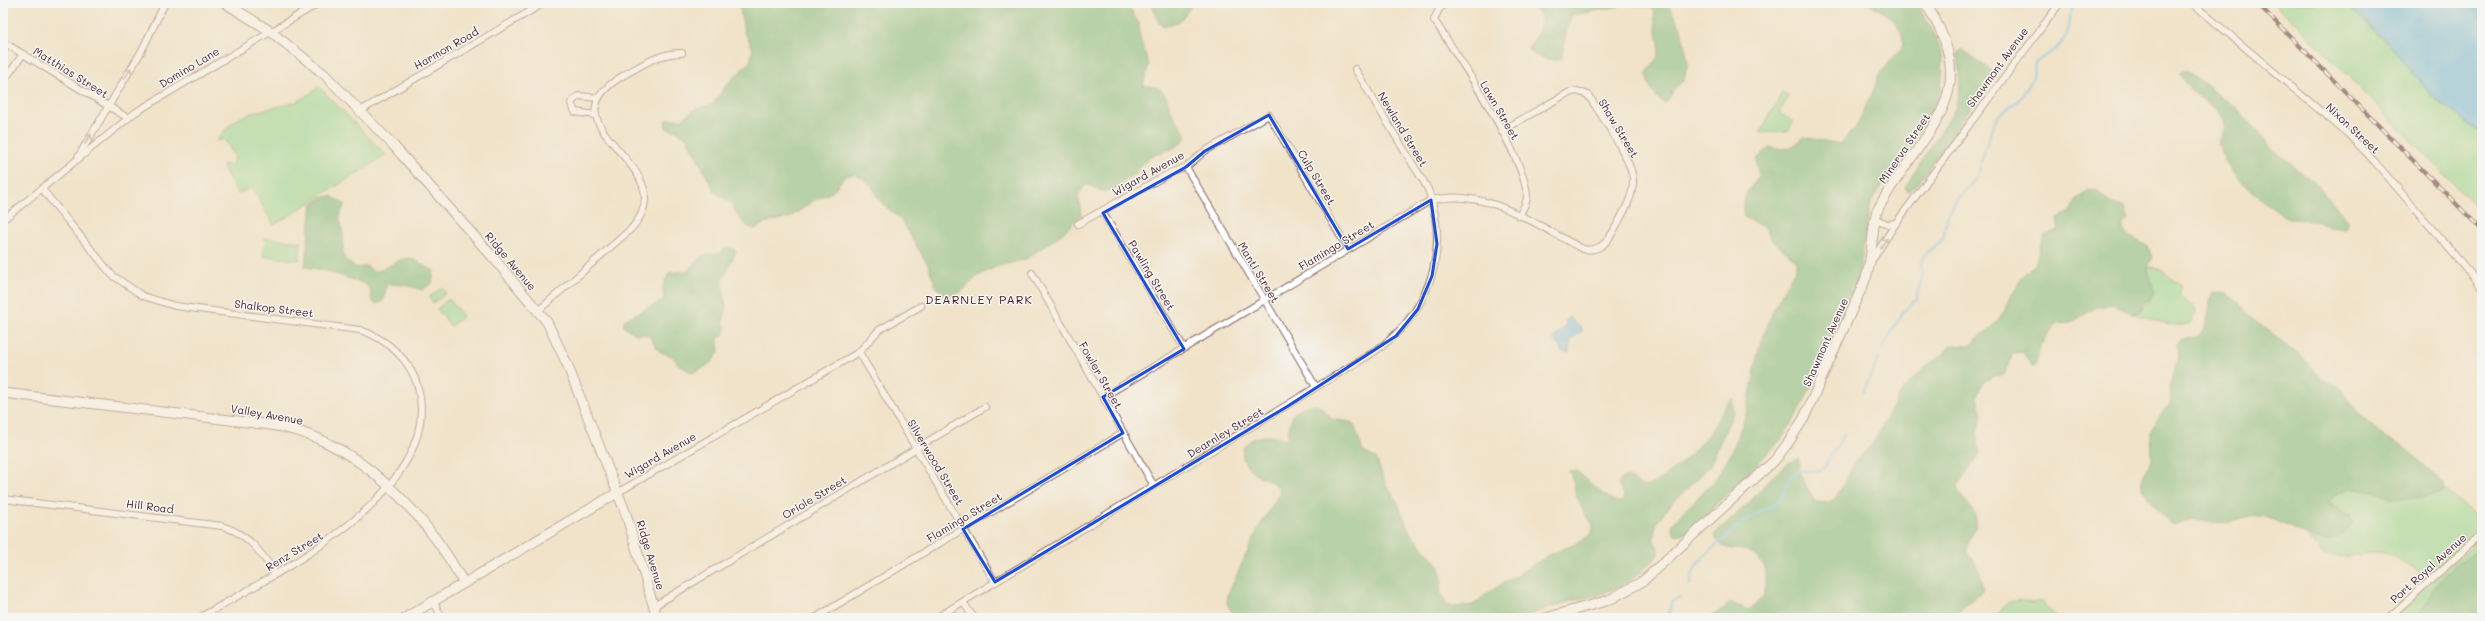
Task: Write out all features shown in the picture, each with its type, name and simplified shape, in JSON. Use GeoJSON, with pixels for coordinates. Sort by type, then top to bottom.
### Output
{"type":"FeatureCollection","features":[{"type":"Feature","properties":{"kind":"main road","name":"Ridge Avenue"},"geometry":{"type":"LineString","coordinates":[[225,3],[270,31],[314,65],[360,111],[454,213],[538,311],[551,329],[561,349],[635,540],[657,618]]}},
{"type":"Feature","properties":{"kind":"main road","name":"Minerva Street"},"geometry":{"type":"LineString","coordinates":[[1871,263],[1875,219],[1884,198],[1933,128],[1948,97],[1951,65],[1947,42],[1925,3]]}},
{"type":"Feature","properties":{"kind":"main road","name":"Shawmont Avenue"},"geometry":{"type":"LineString","coordinates":[[1546,618],[1609,600],[1643,581],[1775,460],[1804,418],[1860,293],[1871,263]]}},
{"type":"Feature","properties":{"kind":"main road","name":"Valley Avenue"},"geometry":{"type":"LineString","coordinates":[[3,393],[291,428],[314,436],[334,446],[387,486],[431,531],[464,583]]}},
{"type":"Feature","properties":{"kind":"main road","name":"Wigard Avenue"},"geometry":{"type":"LineString","coordinates":[[405,618],[617,493]]}},
{"type":"Feature","properties":{"kind":"street","name":"Domino Lane"},"geometry":{"type":"LineString","coordinates":[[76,160],[107,106],[141,52],[165,3]]}},
{"type":"Feature","properties":{"kind":"street","name":"Domino Lane"},"geometry":{"type":"LineString","coordinates":[[3,220],[128,118],[167,92],[319,3]]}},
{"type":"Feature","properties":{"kind":"street","name":"Harmon Road"},"geometry":{"type":"LineString","coordinates":[[360,111],[544,3]]}},
{"type":"Feature","properties":{"kind":"street","name":"Lawn Street"},"geometry":{"type":"LineString","coordinates":[[1447,3],[1439,10],[1434,20],[1501,131],[1517,162],[1526,193],[1526,203],[1519,216]]}},
{"type":"Feature","properties":{"kind":"street","name":"Shawmont Avenue"},"geometry":{"type":"LineString","coordinates":[[1871,263],[1896,223],[2060,3]]}},
{"type":"Feature","properties":{"kind":"street","name":"Nixon Street"},"geometry":{"type":"LineString","coordinates":[[2192,3],[2349,135],[2375,162],[2482,287]]}},
{"type":"Feature","properties":{"kind":"street","name":"Matthias Street"},"geometry":{"type":"LineString","coordinates":[[3,42],[128,118]]}},
{"type":"Feature","properties":{"kind":"street"},"geometry":{"type":"LineString","coordinates":[[538,311],[631,229],[642,212],[645,191],[641,178],[602,131],[596,115],[598,98],[614,81],[656,56],[682,53]]}},
{"type":"Feature","properties":{"kind":"street"},"geometry":{"type":"LineString","coordinates":[[3,82],[23,54]]}},
{"type":"Feature","properties":{"kind":"street","name":"Newland Street"},"geometry":{"type":"LineString","coordinates":[[1355,69],[1428,190],[1431,200]]}},
{"type":"Feature","properties":{"kind":"street","name":"Shaw Street"},"geometry":{"type":"LineString","coordinates":[[1501,131],[1558,98],[1577,91],[1588,95],[1620,147],[1632,170],[1633,183],[1628,202],[1613,233],[1604,244],[1592,250]]}},
{"type":"Feature","properties":{"kind":"street"},"geometry":{"type":"LineString","coordinates":[[596,115],[575,112],[571,103],[578,96],[598,98]]}},
{"type":"Feature","properties":{"kind":"street","name":"Wigard Avenue"},"geometry":{"type":"LineString","coordinates":[[1078,224],[1172,172],[1186,167],[1206,151],[1269,115]]}},
{"type":"Feature","properties":{"kind":"street","name":"Culp Street"},"geometry":{"type":"LineString","coordinates":[[1269,115],[1348,249]]}},
{"type":"Feature","properties":{"kind":"street","name":"Manti Street"},"geometry":{"type":"LineString","coordinates":[[1186,167],[1316,388]]}},
{"type":"Feature","properties":{"kind":"street","name":"Shalkop Street"},"geometry":{"type":"LineString","coordinates":[[42,189],[112,275],[143,296],[174,306],[353,328],[373,335],[393,348],[413,374],[419,392],[421,414],[418,435],[412,453],[387,486]]}},
{"type":"Feature","properties":{"kind":"street","name":"Flamingo Street"},"geometry":{"type":"LineString","coordinates":[[1103,397],[1431,200],[1459,197],[1481,200],[1499,205],[1584,249],[1592,250]]}},
{"type":"Feature","properties":{"kind":"street","name":"Dearnley Street"},"geometry":{"type":"LineString","coordinates":[[936,618],[1316,388],[1388,342],[1418,309],[1429,285],[1436,258],[1437,235],[1431,200]]}},
{"type":"Feature","properties":{"kind":"street","name":"Pawling Street"},"geometry":{"type":"LineString","coordinates":[[1102,212],[1184,348]]}},
{"type":"Feature","properties":{"kind":"street"},"geometry":{"type":"LineString","coordinates":[[1875,219],[1888,224],[1896,223]]}},
{"type":"Feature","properties":{"kind":"street","name":"Fowler Street"},"geometry":{"type":"LineString","coordinates":[[1032,273],[1154,486]]}},
{"type":"Feature","properties":{"kind":"street","name":"Wigard Avenue"},"geometry":{"type":"LineString","coordinates":[[617,493],[859,352],[880,330],[921,306]]}},
{"type":"Feature","properties":{"kind":"street","name":"Silverwood Street"},"geometry":{"type":"LineString","coordinates":[[859,352],[995,582]]}},
{"type":"Feature","properties":{"kind":"street","name":"Oriole Street"},"geometry":{"type":"LineString","coordinates":[[654,606],[985,407]]}},
{"type":"Feature","properties":{"kind":"street","name":"Flamingo Street"},"geometry":{"type":"LineString","coordinates":[[815,618],[1124,433]]}},
{"type":"Feature","properties":{"kind":"street","name":"Renz Street"},"geometry":{"type":"LineString","coordinates":[[200,618],[337,536],[362,514],[387,486]]}},
{"type":"Feature","properties":{"kind":"street","name":"Hill Road"},"geometry":{"type":"LineString","coordinates":[[3,499],[222,526],[239,532],[253,543],[275,573]]}},
{"type":"Feature","properties":{"kind":"street","name":"Port Royal Avenue"},"geometry":{"type":"LineString","coordinates":[[2388,618],[2482,534]]}},
{"type":"Feature","properties":{"kind":"street"},"geometry":{"type":"LineString","coordinates":[[433,601],[442,618]]}},
{"type":"Feature","properties":{"kind":"street"},"geometry":{"type":"LineString","coordinates":[[963,602],[974,618]]}},
{"type":"Feature","properties":{"kind":"highlighted area"},"geometry":{"type":"Polygon","coordinates":[[[1269,115],[1348,249],[1431,200],[1437,244],[1432,276],[1418,309],[1396,336],[1288,406],[995,582],[963,529],[1123,433],[1103,397],[1184,349],[1103,213],[1186,167],[1205,151],[1269,115]]]}},
{"type":"Feature","properties":{"kind":"green space"},"geometry":{"type":"Polygon","coordinates":[[[739,3],[1127,3],[1139,24],[1140,38],[1149,65],[1143,85],[1157,87],[1164,93],[1173,115],[1184,130],[1186,137],[1181,143],[1147,160],[1141,165],[1136,174],[1126,179],[1114,190],[1102,191],[1086,184],[1078,195],[1081,215],[1063,233],[1026,259],[996,267],[978,276],[961,292],[946,296],[936,287],[929,267],[902,221],[879,200],[871,184],[855,174],[845,176],[832,192],[816,199],[789,218],[764,223],[756,229],[744,224],[736,212],[733,204],[715,192],[687,138],[679,132],[666,128],[665,121],[667,119],[682,119],[696,109],[713,104],[726,85],[750,62],[753,48],[744,32],[739,3]]]}},
{"type":"Feature","properties":{"kind":"green space"},"geometry":{"type":"Polygon","coordinates":[[[1151,3],[1192,4],[1181,21],[1164,26],[1159,23],[1151,3]]]}},
{"type":"Feature","properties":{"kind":"green space"},"geometry":{"type":"Polygon","coordinates":[[[1526,3],[1667,3],[1681,28],[1688,62],[1684,80],[1675,88],[1666,103],[1655,95],[1650,86],[1647,72],[1656,59],[1659,48],[1654,14],[1651,7],[1627,5],[1572,15],[1568,24],[1562,58],[1555,60],[1539,57],[1530,52],[1528,49],[1539,30],[1541,18],[1539,13],[1534,8],[1526,3]]]}},
{"type":"Feature","properties":{"kind":"green space"},"geometry":{"type":"Polygon","coordinates":[[[1867,3],[1915,3],[1931,27],[1940,49],[1943,60],[1941,91],[1928,121],[1871,202],[1858,280],[1846,301],[1826,354],[1800,410],[1781,440],[1699,522],[1686,533],[1676,535],[1672,531],[1672,525],[1682,513],[1713,483],[1733,450],[1747,411],[1759,348],[1775,306],[1796,268],[1796,260],[1773,242],[1765,228],[1744,217],[1743,205],[1747,192],[1759,177],[1756,160],[1769,147],[1777,149],[1791,148],[1804,137],[1840,144],[1856,127],[1880,74],[1902,47],[1903,40],[1898,27],[1893,20],[1880,10],[1867,3]]]}},
{"type":"Feature","properties":{"kind":"green space"},"geometry":{"type":"Polygon","coordinates":[[[2273,3],[2345,3],[2389,44],[2433,97],[2482,134],[2482,213],[2299,26],[2273,3]]]}},
{"type":"Feature","properties":{"kind":"green space"},"geometry":{"type":"Polygon","coordinates":[[[1961,49],[1992,71],[1991,79],[1917,185],[1907,191],[1905,187],[1955,109],[1960,91],[1958,53],[1961,49]]]}},
{"type":"Feature","properties":{"kind":"green space"},"geometry":{"type":"Polygon","coordinates":[[[2186,70],[2239,110],[2271,148],[2315,182],[2349,222],[2346,229],[2329,227],[2314,220],[2289,219],[2259,198],[2232,172],[2224,159],[2219,142],[2225,127],[2224,119],[2216,109],[2190,90],[2179,73],[2186,70]]]}},
{"type":"Feature","properties":{"kind":"green space"},"geometry":{"type":"Polygon","coordinates":[[[319,87],[386,155],[274,225],[252,187],[238,194],[223,167],[224,164],[231,166],[235,157],[224,139],[217,141],[225,130],[242,117],[261,110],[295,102],[319,87]]]}},
{"type":"Feature","properties":{"kind":"green space"},"geometry":{"type":"Polygon","coordinates":[[[1782,93],[1789,97],[1779,112],[1793,122],[1788,131],[1760,133],[1782,93]]]}},
{"type":"Feature","properties":{"kind":"green space"},"geometry":{"type":"Polygon","coordinates":[[[2090,189],[2097,191],[2110,203],[2125,208],[2129,220],[2123,224],[2123,230],[2130,237],[2148,246],[2152,258],[2147,266],[2154,293],[2143,305],[2142,311],[2132,313],[2113,305],[2096,307],[2071,323],[2056,324],[2041,344],[2035,366],[2032,366],[2023,352],[2013,353],[2004,375],[1994,376],[1982,382],[1977,397],[1982,415],[1977,433],[1980,455],[1957,486],[1958,491],[1975,514],[1976,523],[1968,543],[1967,552],[1979,570],[1983,590],[1958,612],[1955,618],[1709,618],[1731,603],[1749,610],[1765,595],[1765,567],[1757,557],[1751,553],[1722,546],[1714,536],[1717,531],[1749,503],[1768,481],[1788,463],[1799,459],[1799,473],[1815,502],[1826,503],[1835,499],[1858,458],[1873,443],[1902,391],[1926,366],[1943,355],[1950,345],[1969,346],[1998,321],[2024,275],[2035,266],[2041,244],[2046,235],[2059,230],[2057,218],[2069,213],[2077,199],[2090,189]]]}},
{"type":"Feature","properties":{"kind":"green space"},"geometry":{"type":"Polygon","coordinates":[[[331,196],[345,204],[340,219],[343,234],[343,254],[344,258],[351,265],[358,268],[367,266],[374,272],[401,260],[411,258],[434,271],[432,283],[422,290],[406,285],[387,284],[383,301],[376,304],[372,301],[370,289],[365,284],[324,270],[305,267],[312,204],[321,198],[331,196]]]}},
{"type":"Feature","properties":{"kind":"green space"},"geometry":{"type":"Polygon","coordinates":[[[265,238],[301,242],[299,260],[263,256],[265,238]]]}},
{"type":"Feature","properties":{"kind":"green space"},"geometry":{"type":"Polygon","coordinates":[[[728,247],[734,249],[736,252],[722,280],[726,309],[723,322],[726,328],[724,334],[718,338],[718,355],[708,365],[692,373],[679,365],[672,356],[659,351],[648,335],[636,334],[624,327],[624,320],[664,300],[663,286],[669,273],[687,271],[702,256],[717,254],[728,247]]]}},
{"type":"Feature","properties":{"kind":"green space"},"geometry":{"type":"Polygon","coordinates":[[[2147,266],[2161,270],[2181,286],[2180,296],[2192,305],[2195,310],[2192,322],[2179,325],[2162,323],[2132,313],[2142,311],[2153,292],[2147,266]]]}},
{"type":"Feature","properties":{"kind":"green space"},"geometry":{"type":"Polygon","coordinates":[[[442,288],[446,293],[433,303],[429,297],[442,288]]]}},
{"type":"Feature","properties":{"kind":"green space"},"geometry":{"type":"Polygon","coordinates":[[[2213,292],[2226,294],[2240,303],[2247,314],[2295,351],[2322,378],[2342,389],[2358,413],[2388,439],[2407,449],[2440,480],[2444,485],[2444,492],[2426,497],[2397,498],[2359,488],[2344,490],[2336,494],[2329,501],[2330,504],[2339,509],[2343,514],[2351,514],[2352,523],[2342,534],[2332,539],[2320,539],[2308,536],[2271,519],[2259,516],[2249,516],[2224,523],[2190,520],[2172,525],[2170,524],[2151,501],[2143,487],[2145,471],[2152,462],[2151,430],[2157,418],[2171,403],[2169,387],[2179,356],[2176,346],[2182,339],[2196,337],[2200,334],[2206,324],[2213,292]]]}},
{"type":"Feature","properties":{"kind":"green space"},"geometry":{"type":"Polygon","coordinates":[[[449,299],[463,316],[451,326],[437,309],[449,299]]]}},
{"type":"Feature","properties":{"kind":"green space"},"geometry":{"type":"Polygon","coordinates":[[[1733,399],[1733,413],[1709,467],[1672,503],[1657,522],[1653,539],[1659,550],[1659,555],[1639,574],[1619,587],[1599,595],[1570,601],[1518,618],[1236,618],[1227,604],[1228,594],[1258,529],[1279,494],[1279,488],[1276,485],[1255,474],[1250,469],[1244,460],[1243,452],[1245,446],[1250,441],[1258,437],[1266,436],[1284,440],[1287,439],[1292,415],[1302,407],[1315,404],[1321,407],[1332,419],[1351,422],[1355,427],[1363,452],[1376,458],[1386,485],[1396,499],[1410,533],[1439,565],[1442,578],[1440,592],[1447,606],[1453,607],[1473,605],[1488,593],[1549,555],[1580,542],[1592,533],[1593,524],[1585,515],[1575,493],[1574,483],[1569,471],[1576,470],[1604,495],[1610,499],[1622,502],[1624,496],[1618,484],[1624,477],[1628,477],[1640,485],[1647,486],[1666,475],[1684,460],[1700,443],[1714,426],[1726,404],[1733,399]]]}},
{"type":"Feature","properties":{"kind":"green space"},"geometry":{"type":"Polygon","coordinates":[[[2353,487],[2387,495],[2444,492],[2445,488],[2479,520],[2479,529],[2430,573],[2420,573],[2406,563],[2394,557],[2383,554],[2323,554],[2307,536],[2329,541],[2350,526],[2346,513],[2343,514],[2329,501],[2339,492],[2353,487]]]}},
{"type":"Feature","properties":{"kind":"green space"},"geometry":{"type":"Polygon","coordinates":[[[2482,536],[2482,618],[2391,618],[2482,536]]]}},
{"type":"Feature","properties":{"kind":"green space"},"geometry":{"type":"Polygon","coordinates":[[[2482,547],[2482,618],[2413,618],[2424,607],[2437,585],[2447,574],[2464,559],[2482,547]]]}},
{"type":"Feature","properties":{"kind":"green space"},"geometry":{"type":"Polygon","coordinates":[[[2019,600],[2032,603],[2041,601],[2057,618],[1995,618],[2007,603],[2019,600]]]}},
{"type":"Feature","properties":{"kind":"water"},"geometry":{"type":"Polygon","coordinates":[[[2345,3],[2482,3],[2482,134],[2433,97],[2389,44],[2345,3]]]}},
{"type":"Feature","properties":{"kind":"water"},"geometry":{"type":"Polygon","coordinates":[[[1569,317],[1583,330],[1570,341],[1569,352],[1561,352],[1561,348],[1553,339],[1567,325],[1565,322],[1569,317]]]}},
{"type":"Feature","properties":{"kind":"waterway"},"geometry":{"type":"LineString","coordinates":[[1981,162],[1993,125],[1999,115],[2016,103],[2028,87],[2033,77],[2035,62],[2055,49],[2066,36],[2070,14],[2075,3]]}},
{"type":"Feature","properties":{"kind":"waterway"},"geometry":{"type":"LineString","coordinates":[[1882,349],[1902,313],[1916,299],[1922,277],[1921,262],[1925,254],[1943,239],[1947,217],[1956,200],[1978,176],[1980,167]]}},
{"type":"Feature","properties":{"kind":"waterway"},"geometry":{"type":"LineString","coordinates":[[1863,392],[1878,359]]}},
{"type":"Feature","properties":{"kind":"waterway"},"geometry":{"type":"LineString","coordinates":[[1690,585],[1692,575],[1696,567],[1706,554],[1747,520],[1776,504],[1782,497],[1788,481],[1794,474],[1802,471],[1816,471],[1823,469],[1844,434]]}},
{"type":"Feature","properties":{"kind":"waterway"},"geometry":{"type":"LineString","coordinates":[[1667,618],[1673,600],[1680,598]]}},
{"type":"Feature","properties":{"kind":"railway"},"geometry":{"type":"LineString","coordinates":[[2257,3],[2482,230]]}},
{"type":"Feature","properties":{"kind":"district","name":"DEARNLEY PARK"},"geometry":{"type":"Point","coordinates":[979,299]}}]}
